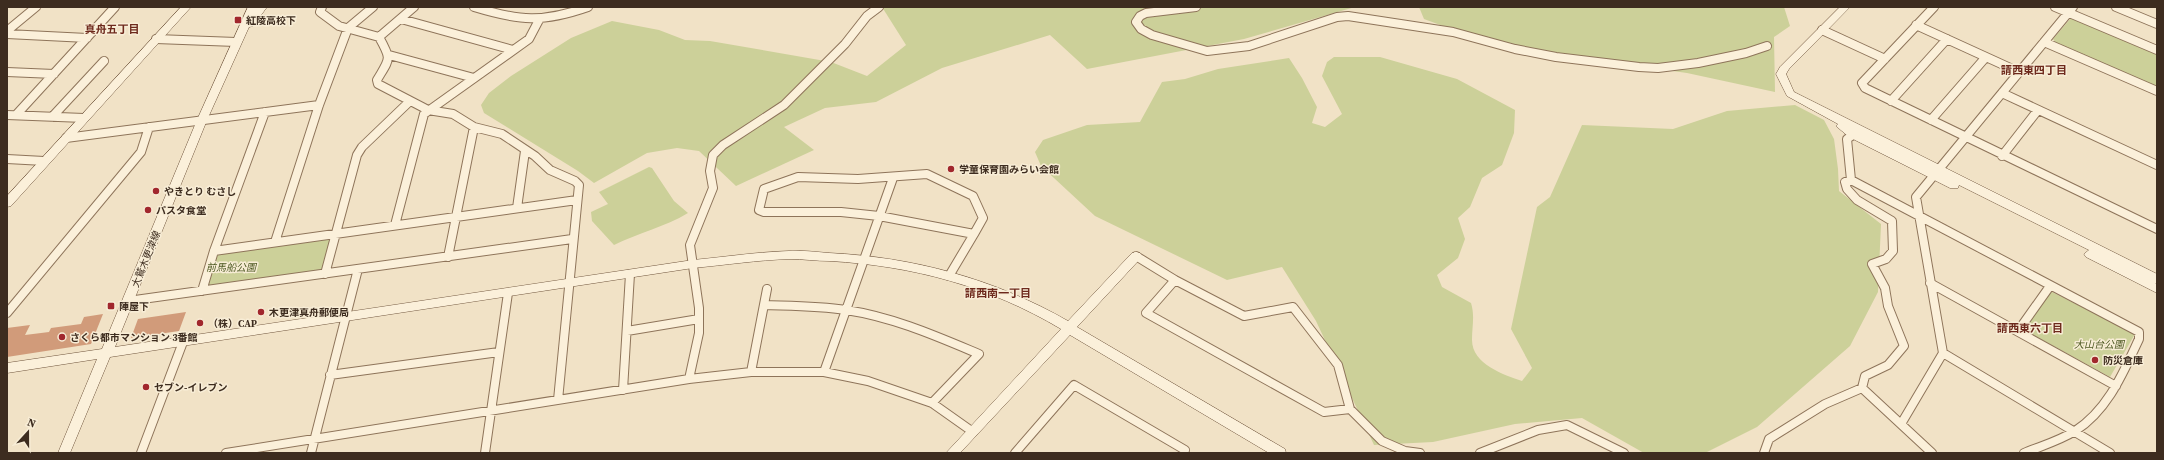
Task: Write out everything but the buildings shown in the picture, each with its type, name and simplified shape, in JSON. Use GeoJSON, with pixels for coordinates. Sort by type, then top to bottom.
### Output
{"type":"FeatureCollection","features":[{"type":"Feature","properties":{"kind":"street"},"geometry":{"type":"LineString","coordinates":[[7,32],[36,7]]}},
{"type":"Feature","properties":{"kind":"street"},"geometry":{"type":"LineString","coordinates":[[16,115],[115,7]]}},
{"type":"Feature","properties":{"kind":"street"},"geometry":{"type":"LineString","coordinates":[[8,201],[186,7]]}},
{"type":"Feature","properties":{"kind":"street"},"geometry":{"type":"LineString","coordinates":[[236,42],[253,7]]}},
{"type":"Feature","properties":{"kind":"street"},"geometry":{"type":"LineString","coordinates":[[236,42],[262,7]]}},
{"type":"Feature","properties":{"kind":"street"},"geometry":{"type":"LineString","coordinates":[[322,7],[320,12],[339,26],[379,37],[389,56],[388,62],[377,80],[378,84],[428,110],[453,114],[474,127],[502,134],[550,170],[575,181],[578,185],[579,191],[572,239],[558,400]]}},
{"type":"Feature","properties":{"kind":"street"},"geometry":{"type":"LineString","coordinates":[[275,242],[319,105],[348,28],[373,7]]}},
{"type":"Feature","properties":{"kind":"street"},"geometry":{"type":"LineString","coordinates":[[379,37],[414,7]]}},
{"type":"Feature","properties":{"kind":"street"},"geometry":{"type":"LineString","coordinates":[[474,7],[509,18],[524,20],[555,18],[588,7]]}},
{"type":"Feature","properties":{"kind":"street"},"geometry":{"type":"LineString","coordinates":[[689,379],[699,333],[700,308],[690,245],[713,188],[710,171],[713,155],[723,145],[784,105],[845,44],[867,16],[879,7]]}},
{"type":"Feature","properties":{"kind":"street"},"geometry":{"type":"LineString","coordinates":[[1196,7],[1188,10],[1154,11],[1142,15],[1136,22],[1141,29],[1152,35],[1207,51],[1249,46],[1281,37],[1337,17],[1348,16],[1453,32],[1515,49],[1602,64],[1658,68],[1746,53],[1768,46]]}},
{"type":"Feature","properties":{"kind":"street"},"geometry":{"type":"LineString","coordinates":[[1845,7],[1785,67],[1782,74],[1790,94],[2157,289]]}},
{"type":"Feature","properties":{"kind":"street"},"geometry":{"type":"LineString","coordinates":[[1934,7],[1862,83],[1865,88],[2002,156],[2157,230]]}},
{"type":"Feature","properties":{"kind":"street"},"geometry":{"type":"LineString","coordinates":[[2054,7],[2071,10],[2157,50]]}},
{"type":"Feature","properties":{"kind":"street"},"geometry":{"type":"LineString","coordinates":[[2116,7],[2157,24]]}},
{"type":"Feature","properties":{"kind":"street"},"geometry":{"type":"LineString","coordinates":[[1901,424],[1943,353],[1916,198],[2071,10]]}},
{"type":"Feature","properties":{"kind":"street"},"geometry":{"type":"LineString","coordinates":[[401,19],[514,50]]}},
{"type":"Feature","properties":{"kind":"street"},"geometry":{"type":"LineString","coordinates":[[396,225],[424,114],[529,40],[539,20]]}},
{"type":"Feature","properties":{"kind":"street"},"geometry":{"type":"LineString","coordinates":[[1916,25],[2019,72]]}},
{"type":"Feature","properties":{"kind":"street"},"geometry":{"type":"LineString","coordinates":[[1822,30],[1885,59]]}},
{"type":"Feature","properties":{"kind":"street"},"geometry":{"type":"LineString","coordinates":[[7,32],[87,38]]}},
{"type":"Feature","properties":{"kind":"street"},"geometry":{"type":"LineString","coordinates":[[156,39],[236,42]]}},
{"type":"Feature","properties":{"kind":"street"},"geometry":{"type":"LineString","coordinates":[[1891,101],[1947,39]]}},
{"type":"Feature","properties":{"kind":"street","name":"大鷲木更津線"},"geometry":{"type":"LineString","coordinates":[[64,453],[202,120],[236,42]]}},
{"type":"Feature","properties":{"kind":"street"},"geometry":{"type":"LineString","coordinates":[[2044,42],[2157,91]]}},
{"type":"Feature","properties":{"kind":"street"},"geometry":{"type":"LineString","coordinates":[[389,56],[474,78]]}},
{"type":"Feature","properties":{"kind":"street"},"geometry":{"type":"LineString","coordinates":[[1931,120],[1986,57]]}},
{"type":"Feature","properties":{"kind":"street"},"geometry":{"type":"LineString","coordinates":[[52,117],[104,61]]}},
{"type":"Feature","properties":{"kind":"street"},"geometry":{"type":"LineString","coordinates":[[7,72],[54,74]]}},
{"type":"Feature","properties":{"kind":"street"},"geometry":{"type":"LineString","coordinates":[[2002,93],[2157,165]]}},
{"type":"Feature","properties":{"kind":"street"},"geometry":{"type":"LineString","coordinates":[[325,274],[354,163],[362,146],[410,101]]}},
{"type":"Feature","properties":{"kind":"street"},"geometry":{"type":"LineString","coordinates":[[1808,104],[1853,135],[1936,172],[2157,280]]}},
{"type":"Feature","properties":{"kind":"street"},"geometry":{"type":"LineString","coordinates":[[66,138],[319,105]]}},
{"type":"Feature","properties":{"kind":"street"},"geometry":{"type":"LineString","coordinates":[[2002,156],[2038,110]]}},
{"type":"Feature","properties":{"kind":"street"},"geometry":{"type":"LineString","coordinates":[[202,291],[214,250],[265,112]]}},
{"type":"Feature","properties":{"kind":"street"},"geometry":{"type":"LineString","coordinates":[[7,115],[84,118]]}},
{"type":"Feature","properties":{"kind":"street"},"geometry":{"type":"LineString","coordinates":[[7,313],[141,152],[149,127]]}},
{"type":"Feature","properties":{"kind":"street"},"geometry":{"type":"LineString","coordinates":[[448,257],[474,127]]}},
{"type":"Feature","properties":{"kind":"street"},"geometry":{"type":"LineString","coordinates":[[1851,180],[1847,139],[1853,135]]}},
{"type":"Feature","properties":{"kind":"street"},"geometry":{"type":"LineString","coordinates":[[517,208],[525,150]]}},
{"type":"Feature","properties":{"kind":"street"},"geometry":{"type":"LineString","coordinates":[[7,159],[44,161]]}},
{"type":"Feature","properties":{"kind":"street"},"geometry":{"type":"LineString","coordinates":[[949,276],[974,234],[983,218],[973,196],[927,174],[893,178],[798,177],[764,189],[759,210],[764,212],[840,212],[879,216],[974,234]]}},
{"type":"Feature","properties":{"kind":"street"},"geometry":{"type":"LineString","coordinates":[[824,372],[893,178]]}},
{"type":"Feature","properties":{"kind":"street"},"geometry":{"type":"LineString","coordinates":[[1862,388],[1865,376],[1888,365],[1904,346],[1888,306],[1885,288],[1872,264],[1886,259],[1893,251],[1892,221],[1852,196],[1846,190],[1845,182],[1851,180],[1918,214],[2050,286],[2139,332],[2139,339],[2116,386],[2103,406],[2075,431],[2024,453]]}},
{"type":"Feature","properties":{"kind":"street"},"geometry":{"type":"LineString","coordinates":[[214,250],[578,200]]}},
{"type":"Feature","properties":{"kind":"street"},"geometry":{"type":"LineString","coordinates":[[128,301],[572,239]]}},
{"type":"Feature","properties":{"kind":"street"},"geometry":{"type":"LineString","coordinates":[[7,368],[693,264],[790,255],[864,259],[921,268],[949,276],[991,289],[1035,308],[1280,453]]}},
{"type":"Feature","properties":{"kind":"street"},"geometry":{"type":"LineString","coordinates":[[952,453],[1136,256],[1175,280],[1244,316],[1293,307],[1338,365],[1350,409],[1382,441],[1405,451],[1420,453]]}},
{"type":"Feature","properties":{"kind":"street"},"geometry":{"type":"LineString","coordinates":[[311,453],[358,269]]}},
{"type":"Feature","properties":{"kind":"street"},"geometry":{"type":"LineString","coordinates":[[623,390],[630,274]]}},
{"type":"Feature","properties":{"kind":"street"},"geometry":{"type":"LineString","coordinates":[[1175,280],[1146,313],[1324,412],[1350,409]]}},
{"type":"Feature","properties":{"kind":"street"},"geometry":{"type":"LineString","coordinates":[[1930,283],[2116,386]]}},
{"type":"Feature","properties":{"kind":"street"},"geometry":{"type":"LineString","coordinates":[[2018,331],[2050,286]]}},
{"type":"Feature","properties":{"kind":"street"},"geometry":{"type":"LineString","coordinates":[[751,372],[767,289]]}},
{"type":"Feature","properties":{"kind":"street"},"geometry":{"type":"LineString","coordinates":[[485,453],[508,293]]}},
{"type":"Feature","properties":{"kind":"street"},"geometry":{"type":"LineString","coordinates":[[764,306],[806,306],[846,310],[866,314],[924,331],[980,354],[932,403]]}},
{"type":"Feature","properties":{"kind":"street"},"geometry":{"type":"LineString","coordinates":[[627,331],[699,320]]}},
{"type":"Feature","properties":{"kind":"street"},"geometry":{"type":"LineString","coordinates":[[141,453],[183,342]]}},
{"type":"Feature","properties":{"kind":"street"},"geometry":{"type":"LineString","coordinates":[[330,375],[499,352]]}},
{"type":"Feature","properties":{"kind":"street"},"geometry":{"type":"LineString","coordinates":[[1943,353],[2110,453]]}},
{"type":"Feature","properties":{"kind":"street"},"geometry":{"type":"LineString","coordinates":[[226,453],[689,379],[751,372],[824,372],[868,381],[932,403],[973,432]]}},
{"type":"Feature","properties":{"kind":"street"},"geometry":{"type":"LineString","coordinates":[[1015,453],[1074,385],[1185,450],[1183,453]]}},
{"type":"Feature","properties":{"kind":"street"},"geometry":{"type":"LineString","coordinates":[[1862,388],[1932,453]]}},
{"type":"Feature","properties":{"kind":"street"},"geometry":{"type":"LineString","coordinates":[[1764,453],[1769,439],[1825,404],[1862,388]]}},
{"type":"Feature","properties":{"kind":"street"},"geometry":{"type":"LineString","coordinates":[[1480,453],[1538,430],[1567,425],[1624,453]]}},
{"type":"Feature","properties":{"kind":"green space"},"geometry":{"type":"Polygon","coordinates":[[[882,7],[1355,7],[1244,39],[1087,69],[1050,35],[942,68],[876,102],[825,108],[784,127],[814,150],[736,186],[699,151],[677,148],[647,153],[594,183],[578,171],[484,113],[481,105],[489,93],[511,76],[571,38],[612,21],[659,30],[685,40],[710,41],[831,62],[867,76],[906,45],[882,7]]]}},
{"type":"Feature","properties":{"kind":"green space"},"geometry":{"type":"Polygon","coordinates":[[[1419,7],[1784,7],[1790,26],[1774,37],[1775,92],[1687,73],[1500,47],[1424,19],[1419,7]]]}},
{"type":"Feature","properties":{"kind":"green space"},"geometry":{"type":"Polygon","coordinates":[[[2071,18],[2077,19],[2157,53],[2157,87],[2056,43],[2053,39],[2071,18]]]}},
{"type":"Feature","properties":{"kind":"green space"},"geometry":{"type":"Polygon","coordinates":[[[1334,57],[1380,57],[1457,79],[1515,110],[1514,133],[1502,165],[1482,178],[1470,207],[1458,218],[1465,239],[1458,258],[1437,275],[1442,287],[1471,303],[1473,317],[1473,348],[1477,356],[1483,362],[1498,372],[1522,381],[1532,368],[1511,329],[1537,207],[1550,197],[1582,125],[1673,129],[1727,111],[1795,105],[1824,120],[1834,139],[1839,191],[1881,224],[1878,292],[1850,346],[1757,427],[1705,453],[1644,453],[1582,418],[1515,424],[1433,442],[1374,445],[1316,321],[1282,267],[1227,280],[1095,216],[1041,166],[1035,152],[1043,140],[1087,125],[1140,122],[1162,82],[1185,79],[1218,69],[1289,58],[1302,78],[1317,107],[1312,123],[1325,127],[1342,114],[1322,76],[1327,62],[1334,57]]]}},
{"type":"Feature","properties":{"kind":"green space"},"geometry":{"type":"Polygon","coordinates":[[[649,167],[652,168],[674,201],[688,213],[614,245],[592,221],[591,212],[608,204],[599,192],[649,167]]]}},
{"type":"Feature","properties":{"kind":"green space","name":"前馬船公園"},"geometry":{"type":"Polygon","coordinates":[[[331,236],[323,272],[205,289],[216,252],[331,236]]]}},
{"type":"Feature","properties":{"kind":"green space","name":"大山台公園"},"geometry":{"type":"Polygon","coordinates":[[[2050,291],[2135,334],[2110,377],[2024,330],[2050,291]]]}},
{"type":"Feature","properties":{"kind":"place","name":"紅陵高校下"},"geometry":{"type":"Point","coordinates":[238,20]}},
{"type":"Feature","properties":{"kind":"place","name":"学童保育園みらい会館"},"geometry":{"type":"Point","coordinates":[951,169]}},
{"type":"Feature","properties":{"kind":"place","name":"やきとり むさし"},"geometry":{"type":"Point","coordinates":[156,191]}},
{"type":"Feature","properties":{"kind":"place","name":"パスタ食堂"},"geometry":{"type":"Point","coordinates":[148,210]}},
{"type":"Feature","properties":{"kind":"place","name":"陣屋下"},"geometry":{"type":"Point","coordinates":[111,306]}},
{"type":"Feature","properties":{"kind":"place","name":"木更津真舟郵便局"},"geometry":{"type":"Point","coordinates":[261,312]}},
{"type":"Feature","properties":{"kind":"place","name":"（株）CAP"},"geometry":{"type":"Point","coordinates":[200,323]}},
{"type":"Feature","properties":{"kind":"place","name":"さくら都市マンション 3番館"},"geometry":{"type":"Point","coordinates":[62,337]}},
{"type":"Feature","properties":{"kind":"place","name":"防災倉庫"},"geometry":{"type":"Point","coordinates":[2095,360]}},
{"type":"Feature","properties":{"kind":"place","name":"セブン-イレブン"},"geometry":{"type":"Point","coordinates":[146,387]}},
{"type":"Feature","properties":{"kind":"district","name":"真舟五丁目"},"geometry":{"type":"Point","coordinates":[112,29]}},
{"type":"Feature","properties":{"kind":"district","name":"請西東四丁目"},"geometry":{"type":"Point","coordinates":[2034,70]}},
{"type":"Feature","properties":{"kind":"district","name":"請西南一丁目"},"geometry":{"type":"Point","coordinates":[998,293]}},
{"type":"Feature","properties":{"kind":"district","name":"請西東六丁目"},"geometry":{"type":"Point","coordinates":[2030,328]}}]}
